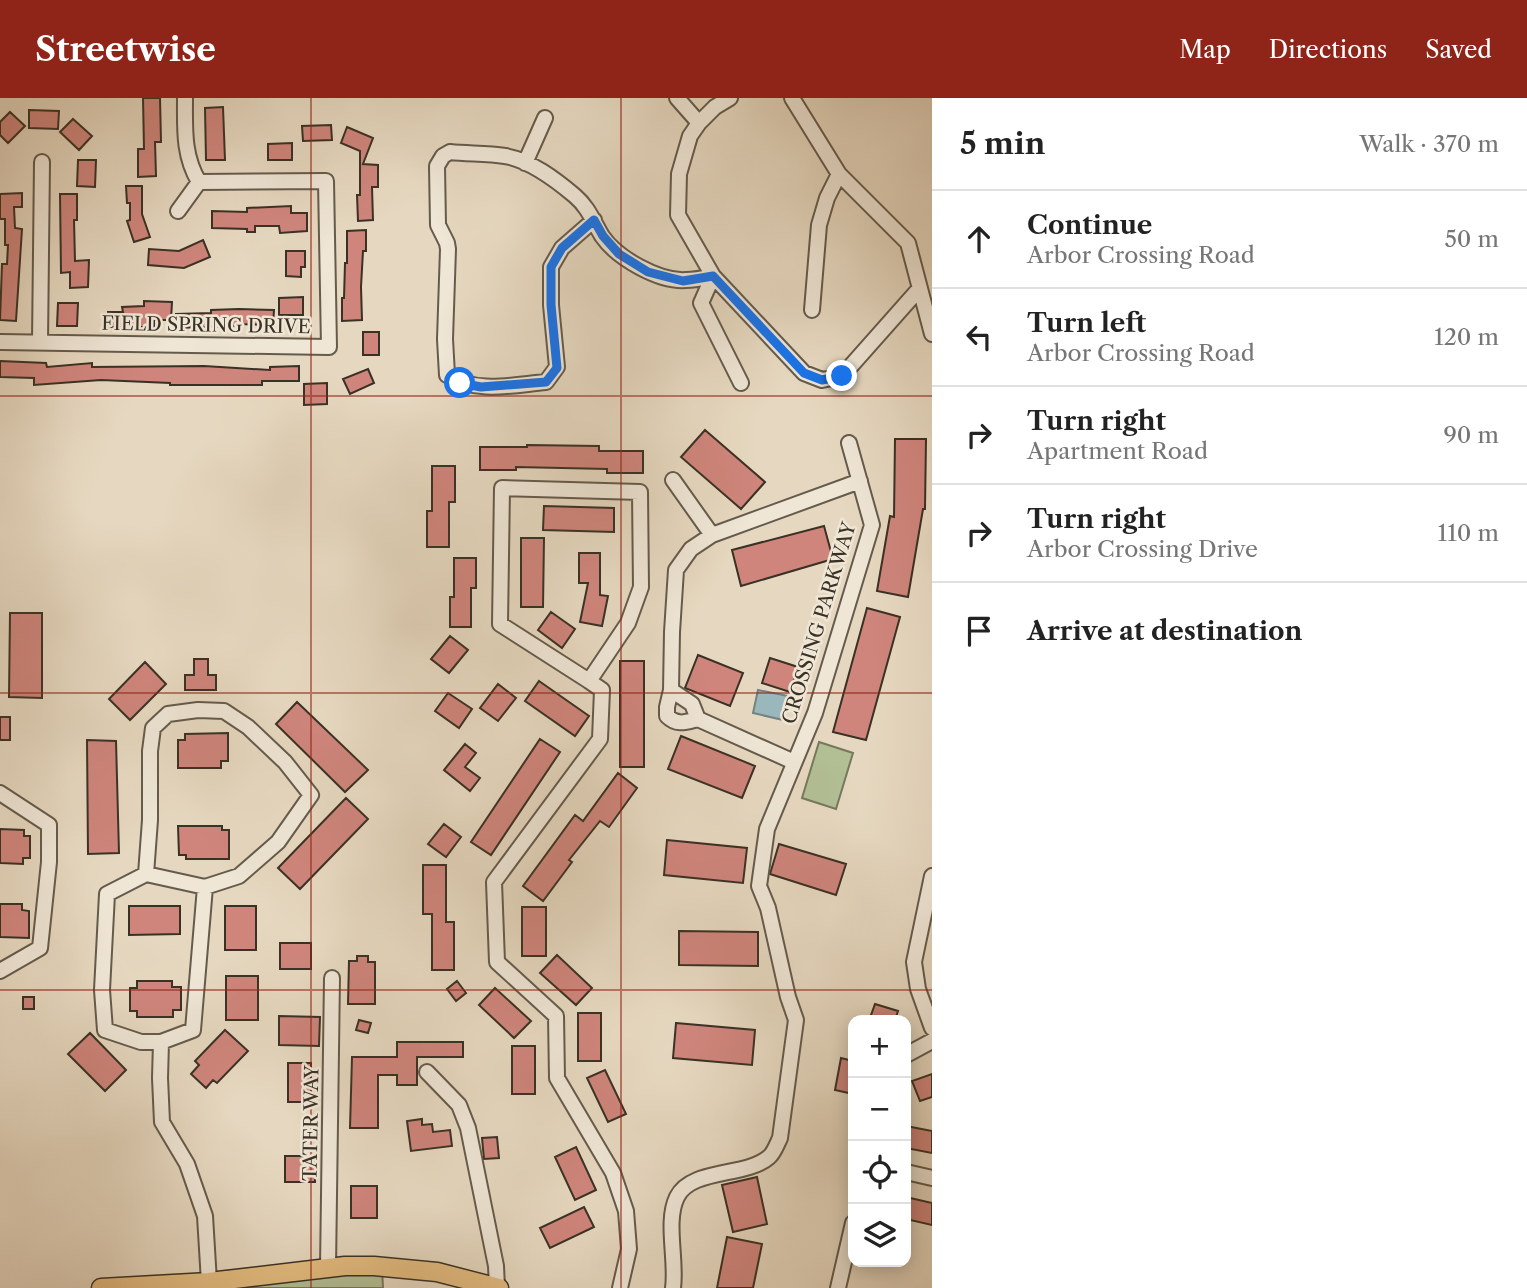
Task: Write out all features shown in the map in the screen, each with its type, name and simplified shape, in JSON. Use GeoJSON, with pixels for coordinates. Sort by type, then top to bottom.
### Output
{"type":"FeatureCollection","features":[{"type":"Feature","properties":{"kind":"main road"},"geometry":{"type":"LineString","coordinates":[[101,1288],[209,1282],[328,1268],[374,1266],[437,1272],[498,1288]]}},
{"type":"Feature","properties":{"kind":"street"},"geometry":{"type":"LineString","coordinates":[[178,211],[199,182],[190,167],[184,146],[185,98]]}},
{"type":"Feature","properties":{"kind":"street"},"geometry":{"type":"LineString","coordinates":[[677,98],[699,122]]}},
{"type":"Feature","properties":{"kind":"street"},"geometry":{"type":"LineString","coordinates":[[730,98],[699,122],[690,136],[679,174],[678,215],[713,276],[804,373],[822,380],[842,376],[920,288]]}},
{"type":"Feature","properties":{"kind":"street"},"geometry":{"type":"LineString","coordinates":[[792,98],[839,174],[908,243],[932,334]]}},
{"type":"Feature","properties":{"kind":"street"},"geometry":{"type":"LineString","coordinates":[[525,163],[545,118]]}},
{"type":"Feature","properties":{"kind":"street"},"geometry":{"type":"LineString","coordinates":[[594,220],[562,248],[551,267],[551,305],[557,368],[546,382],[481,387],[460,383],[447,375],[448,249],[438,225],[437,166],[443,156],[450,152],[506,156],[555,180],[577,197],[594,220],[603,236],[619,254],[648,272],[683,281],[713,276]]}},
{"type":"Feature","properties":{"kind":"street"},"geometry":{"type":"LineString","coordinates":[[40,342],[42,162]]}},
{"type":"Feature","properties":{"kind":"street"},"geometry":{"type":"LineString","coordinates":[[813,310],[819,225],[827,198],[839,174]]}},
{"type":"Feature","properties":{"kind":"street","name":"FIELD SPRING DRIVE"},"geometry":{"type":"LineString","coordinates":[[0,342],[329,347],[326,181],[199,182]]}},
{"type":"Feature","properties":{"kind":"street"},"geometry":{"type":"LineString","coordinates":[[713,276],[701,303],[741,383]]}},
{"type":"Feature","properties":{"kind":"street","name":"CROSSING PARKWAY"},"geometry":{"type":"LineString","coordinates":[[673,1288],[672,1212],[684,1186],[709,1176],[758,1163],[771,1156],[780,1138],[796,1020],[760,886],[767,829],[815,713],[872,526],[849,443]]}},
{"type":"Feature","properties":{"kind":"street"},"geometry":{"type":"LineString","coordinates":[[673,480],[712,535]]}},
{"type":"Feature","properties":{"kind":"street"},"geometry":{"type":"LineString","coordinates":[[794,762],[698,719],[680,723],[667,716],[671,690],[671,632],[676,570],[691,549],[712,535],[860,481]]}},
{"type":"Feature","properties":{"kind":"street"},"geometry":{"type":"LineString","coordinates":[[589,681],[628,623],[641,587],[640,492],[502,488],[500,624],[603,690],[600,739],[494,882],[497,962],[556,1016],[557,1078],[613,1173],[626,1211],[629,1249],[620,1288]]}},
{"type":"Feature","properties":{"kind":"street"},"geometry":{"type":"LineString","coordinates":[[671,690],[692,704],[698,719]]}},
{"type":"Feature","properties":{"kind":"street"},"geometry":{"type":"LineString","coordinates":[[146,874],[153,728],[168,714],[198,710],[224,711],[248,727],[285,762],[311,795],[278,842],[239,876],[205,887],[146,874],[107,894],[102,990],[105,1030],[141,1042],[161,1042],[193,1030],[205,887]]}},
{"type":"Feature","properties":{"kind":"street"},"geometry":{"type":"LineString","coordinates":[[0,793],[49,825],[49,862],[40,948],[2,968]]}},
{"type":"Feature","properties":{"kind":"street"},"geometry":{"type":"LineString","coordinates":[[0,804],[18,804]]}},
{"type":"Feature","properties":{"kind":"street"},"geometry":{"type":"LineString","coordinates":[[932,876],[914,962],[918,989],[932,1028]]}},
{"type":"Feature","properties":{"kind":"street","name":"TATER WAY"},"geometry":{"type":"LineString","coordinates":[[328,1268],[332,978]]}},
{"type":"Feature","properties":{"kind":"street"},"geometry":{"type":"LineString","coordinates":[[911,1052],[932,1041]]}},
{"type":"Feature","properties":{"kind":"street"},"geometry":{"type":"LineString","coordinates":[[161,1042],[162,1122],[187,1164],[205,1216],[209,1282]]}},
{"type":"Feature","properties":{"kind":"street"},"geometry":{"type":"LineString","coordinates":[[427,1072],[459,1105],[468,1128],[498,1288]]}},
{"type":"Feature","properties":{"kind":"street"},"geometry":{"type":"LineString","coordinates":[[911,1173],[932,1178]]}},
{"type":"Feature","properties":{"kind":"street"},"geometry":{"type":"LineString","coordinates":[[838,1288],[848,1245]]}},
{"type":"Feature","properties":{"kind":"green space"},"geometry":{"type":"Polygon","coordinates":[[[819,742],[853,753],[836,809],[802,798],[819,742]]]}},
{"type":"Feature","properties":{"kind":"green space"},"geometry":{"type":"Polygon","coordinates":[[[382,1268],[383,1288],[139,1288],[382,1268]]]}},
{"type":"Feature","properties":{"kind":"water"},"geometry":{"type":"Polygon","coordinates":[[[758,690],[788,696],[783,720],[753,713],[758,690]]]}},
{"type":"Feature","properties":{"kind":"building"},"geometry":{"type":"Polygon","coordinates":[[[143,98],[160,98],[161,142],[155,142],[156,176],[138,177],[138,149],[144,149],[143,98]]]}},
{"type":"Feature","properties":{"kind":"building"},"geometry":{"type":"Polygon","coordinates":[[[223,107],[225,160],[206,160],[205,108],[223,107]]]}},
{"type":"Feature","properties":{"kind":"building"},"geometry":{"type":"Polygon","coordinates":[[[29,110],[59,111],[58,129],[29,128],[29,110]]]}},
{"type":"Feature","properties":{"kind":"building"},"geometry":{"type":"Polygon","coordinates":[[[10,112],[25,126],[8,143],[0,135],[0,122],[10,112]]]}},
{"type":"Feature","properties":{"kind":"building"},"geometry":{"type":"Polygon","coordinates":[[[73,119],[92,136],[79,150],[60,132],[73,119]]]}},
{"type":"Feature","properties":{"kind":"building"},"geometry":{"type":"Polygon","coordinates":[[[331,125],[332,140],[303,141],[302,126],[331,125]]]}},
{"type":"Feature","properties":{"kind":"building"},"geometry":{"type":"Polygon","coordinates":[[[347,127],[373,138],[363,164],[378,165],[378,187],[372,187],[373,220],[358,221],[360,151],[341,143],[347,127]]]}},
{"type":"Feature","properties":{"kind":"building"},"geometry":{"type":"Polygon","coordinates":[[[292,143],[292,160],[268,160],[268,144],[292,143]]]}},
{"type":"Feature","properties":{"kind":"building"},"geometry":{"type":"Polygon","coordinates":[[[78,160],[96,160],[95,187],[77,186],[78,160]]]}},
{"type":"Feature","properties":{"kind":"building"},"geometry":{"type":"Polygon","coordinates":[[[126,186],[142,186],[142,214],[150,237],[134,242],[127,221],[130,220],[130,203],[127,203],[126,186]]]}},
{"type":"Feature","properties":{"kind":"building"},"geometry":{"type":"Polygon","coordinates":[[[22,193],[22,207],[14,207],[15,228],[22,229],[16,321],[0,320],[2,264],[7,264],[8,245],[5,245],[5,219],[0,219],[0,194],[22,193]]]}},
{"type":"Feature","properties":{"kind":"building"},"geometry":{"type":"Polygon","coordinates":[[[60,194],[77,194],[77,220],[74,220],[75,261],[89,260],[88,287],[70,288],[70,272],[61,273],[60,194]]]}},
{"type":"Feature","properties":{"kind":"building"},"geometry":{"type":"Polygon","coordinates":[[[291,206],[291,213],[307,213],[307,231],[280,233],[279,226],[255,226],[255,232],[247,232],[247,229],[212,228],[212,211],[247,212],[247,208],[291,206]]]}},
{"type":"Feature","properties":{"kind":"building"},"geometry":{"type":"Polygon","coordinates":[[[366,230],[361,287],[362,320],[342,321],[347,231],[366,230]]]}},
{"type":"Feature","properties":{"kind":"building"},"geometry":{"type":"Polygon","coordinates":[[[203,240],[210,257],[184,268],[148,265],[149,249],[179,251],[203,240]]]}},
{"type":"Feature","properties":{"kind":"building"},"geometry":{"type":"Polygon","coordinates":[[[286,251],[305,251],[305,267],[301,267],[301,277],[286,276],[286,251]]]}},
{"type":"Feature","properties":{"kind":"building"},"geometry":{"type":"Polygon","coordinates":[[[303,297],[303,315],[279,315],[279,298],[303,297]]]}},
{"type":"Feature","properties":{"kind":"building"},"geometry":{"type":"Polygon","coordinates":[[[144,301],[172,302],[171,320],[154,320],[154,327],[108,327],[108,312],[123,312],[122,307],[144,306],[144,301]]]}},
{"type":"Feature","properties":{"kind":"building"},"geometry":{"type":"Polygon","coordinates":[[[58,303],[78,303],[77,326],[57,326],[58,303]]]}},
{"type":"Feature","properties":{"kind":"building"},"geometry":{"type":"Polygon","coordinates":[[[239,309],[274,310],[273,325],[235,324],[176,328],[176,314],[239,309]]]}},
{"type":"Feature","properties":{"kind":"building"},"geometry":{"type":"Polygon","coordinates":[[[363,332],[379,332],[379,355],[363,355],[363,332]]]}},
{"type":"Feature","properties":{"kind":"building"},"geometry":{"type":"Polygon","coordinates":[[[0,361],[46,363],[47,367],[92,363],[92,367],[204,366],[270,370],[270,367],[299,366],[299,381],[262,381],[262,385],[170,385],[101,380],[34,385],[34,378],[0,377],[0,361]]]}},
{"type":"Feature","properties":{"kind":"building"},"geometry":{"type":"Polygon","coordinates":[[[368,369],[374,383],[350,394],[343,379],[368,369]]]}},
{"type":"Feature","properties":{"kind":"building"},"geometry":{"type":"Polygon","coordinates":[[[327,383],[327,404],[304,405],[304,384],[327,383]]]}},
{"type":"Feature","properties":{"kind":"building"},"geometry":{"type":"Polygon","coordinates":[[[705,430],[765,482],[741,509],[681,457],[705,430]]]}},
{"type":"Feature","properties":{"kind":"building"},"geometry":{"type":"Polygon","coordinates":[[[895,439],[926,439],[925,509],[908,597],[877,591],[890,516],[894,517],[895,439]]]}},
{"type":"Feature","properties":{"kind":"building"},"geometry":{"type":"Polygon","coordinates":[[[599,446],[599,451],[643,451],[643,473],[607,473],[607,469],[516,467],[516,470],[480,470],[480,447],[599,446]]]}},
{"type":"Feature","properties":{"kind":"building"},"geometry":{"type":"Polygon","coordinates":[[[432,466],[455,466],[455,502],[449,502],[449,547],[427,547],[427,511],[432,511],[432,466]]]}},
{"type":"Feature","properties":{"kind":"building"},"geometry":{"type":"Polygon","coordinates":[[[544,506],[614,508],[614,532],[543,530],[544,506]]]}},
{"type":"Feature","properties":{"kind":"building"},"geometry":{"type":"Polygon","coordinates":[[[824,526],[833,559],[741,586],[732,550],[824,526]]]}},
{"type":"Feature","properties":{"kind":"building"},"geometry":{"type":"Polygon","coordinates":[[[521,538],[544,538],[543,607],[521,607],[521,538]]]}},
{"type":"Feature","properties":{"kind":"building"},"geometry":{"type":"Polygon","coordinates":[[[579,553],[600,553],[600,595],[608,596],[602,626],[580,622],[588,583],[579,583],[579,553]]]}},
{"type":"Feature","properties":{"kind":"building"},"geometry":{"type":"Polygon","coordinates":[[[454,558],[476,558],[476,588],[471,588],[471,627],[450,627],[450,597],[454,597],[454,558]]]}},
{"type":"Feature","properties":{"kind":"building"},"geometry":{"type":"Polygon","coordinates":[[[867,608],[900,617],[866,740],[833,732],[867,608]]]}},
{"type":"Feature","properties":{"kind":"building"},"geometry":{"type":"Polygon","coordinates":[[[551,612],[575,629],[562,648],[538,630],[551,612]]]}},
{"type":"Feature","properties":{"kind":"building"},"geometry":{"type":"Polygon","coordinates":[[[10,613],[42,613],[42,698],[9,697],[10,613]]]}},
{"type":"Feature","properties":{"kind":"building"},"geometry":{"type":"Polygon","coordinates":[[[450,636],[468,650],[449,673],[431,659],[450,636]]]}},
{"type":"Feature","properties":{"kind":"building"},"geometry":{"type":"Polygon","coordinates":[[[698,655],[743,673],[730,706],[685,688],[698,655]]]}},
{"type":"Feature","properties":{"kind":"building"},"geometry":{"type":"Polygon","coordinates":[[[770,658],[798,667],[790,692],[762,683],[770,658]]]}},
{"type":"Feature","properties":{"kind":"building"},"geometry":{"type":"Polygon","coordinates":[[[194,659],[208,659],[208,675],[216,675],[216,690],[185,690],[185,675],[194,675],[194,659]]]}},
{"type":"Feature","properties":{"kind":"building"},"geometry":{"type":"Polygon","coordinates":[[[620,661],[644,661],[644,767],[620,767],[620,661]]]}},
{"type":"Feature","properties":{"kind":"building"},"geometry":{"type":"Polygon","coordinates":[[[145,662],[166,684],[130,720],[109,699],[145,662]]]}},
{"type":"Feature","properties":{"kind":"building"},"geometry":{"type":"Polygon","coordinates":[[[539,681],[589,716],[575,736],[525,701],[539,681]]]}},
{"type":"Feature","properties":{"kind":"building"},"geometry":{"type":"Polygon","coordinates":[[[498,684],[516,698],[498,721],[480,708],[498,684]]]}},
{"type":"Feature","properties":{"kind":"building"},"geometry":{"type":"Polygon","coordinates":[[[448,693],[472,709],[459,728],[435,711],[448,693]]]}},
{"type":"Feature","properties":{"kind":"building"},"geometry":{"type":"Polygon","coordinates":[[[297,702],[368,770],[345,792],[276,724],[297,702]]]}},
{"type":"Feature","properties":{"kind":"building"},"geometry":{"type":"Polygon","coordinates":[[[0,717],[10,717],[10,740],[0,740],[0,717]]]}},
{"type":"Feature","properties":{"kind":"building"},"geometry":{"type":"Polygon","coordinates":[[[228,733],[228,761],[221,761],[221,768],[178,768],[178,740],[185,740],[185,734],[228,733]]]}},
{"type":"Feature","properties":{"kind":"building"},"geometry":{"type":"Polygon","coordinates":[[[681,736],[755,766],[742,798],[668,769],[681,736]]]}},
{"type":"Feature","properties":{"kind":"building"},"geometry":{"type":"Polygon","coordinates":[[[540,739],[560,752],[491,855],[471,842],[540,739]]]}},
{"type":"Feature","properties":{"kind":"building"},"geometry":{"type":"Polygon","coordinates":[[[87,740],[116,741],[119,853],[88,854],[87,740]]]}},
{"type":"Feature","properties":{"kind":"building"},"geometry":{"type":"Polygon","coordinates":[[[465,744],[476,753],[465,767],[480,778],[470,791],[444,770],[465,744]]]}},
{"type":"Feature","properties":{"kind":"building"},"geometry":{"type":"Polygon","coordinates":[[[618,773],[637,788],[609,827],[600,821],[569,860],[572,862],[543,901],[523,886],[575,815],[583,821],[618,773]]]}},
{"type":"Feature","properties":{"kind":"building"},"geometry":{"type":"Polygon","coordinates":[[[346,798],[368,819],[300,889],[278,868],[346,798]]]}},
{"type":"Feature","properties":{"kind":"building"},"geometry":{"type":"Polygon","coordinates":[[[444,824],[461,837],[446,857],[428,844],[444,824]]]}},
{"type":"Feature","properties":{"kind":"building"},"geometry":{"type":"Polygon","coordinates":[[[178,826],[222,826],[222,830],[229,830],[229,859],[186,859],[186,855],[179,855],[178,826]]]}},
{"type":"Feature","properties":{"kind":"building"},"geometry":{"type":"Polygon","coordinates":[[[0,829],[24,830],[24,836],[30,836],[30,858],[23,858],[23,864],[0,863],[0,829]]]}},
{"type":"Feature","properties":{"kind":"building"},"geometry":{"type":"Polygon","coordinates":[[[667,840],[747,848],[743,883],[664,875],[667,840]]]}},
{"type":"Feature","properties":{"kind":"building"},"geometry":{"type":"Polygon","coordinates":[[[779,844],[846,864],[836,895],[770,874],[779,844]]]}},
{"type":"Feature","properties":{"kind":"building"},"geometry":{"type":"Polygon","coordinates":[[[423,865],[446,865],[446,922],[454,922],[454,970],[432,970],[432,914],[423,914],[423,865]]]}},
{"type":"Feature","properties":{"kind":"building"},"geometry":{"type":"Polygon","coordinates":[[[0,904],[22,904],[22,910],[29,911],[29,938],[0,937],[0,904]]]}},
{"type":"Feature","properties":{"kind":"building"},"geometry":{"type":"Polygon","coordinates":[[[129,906],[180,906],[180,934],[129,935],[129,906]]]}},
{"type":"Feature","properties":{"kind":"building"},"geometry":{"type":"Polygon","coordinates":[[[225,906],[256,906],[256,950],[225,950],[225,906]]]}},
{"type":"Feature","properties":{"kind":"building"},"geometry":{"type":"Polygon","coordinates":[[[522,907],[546,907],[546,956],[522,956],[522,907]]]}},
{"type":"Feature","properties":{"kind":"building"},"geometry":{"type":"Polygon","coordinates":[[[679,931],[758,932],[758,966],[679,965],[679,931]]]}},
{"type":"Feature","properties":{"kind":"building"},"geometry":{"type":"Polygon","coordinates":[[[280,943],[311,943],[311,969],[280,969],[280,943]]]}},
{"type":"Feature","properties":{"kind":"building"},"geometry":{"type":"Polygon","coordinates":[[[557,955],[592,988],[576,1005],[540,973],[557,955]]]}},
{"type":"Feature","properties":{"kind":"building"},"geometry":{"type":"Polygon","coordinates":[[[357,956],[368,956],[368,962],[375,962],[375,1004],[348,1004],[349,961],[357,961],[357,956]]]}},
{"type":"Feature","properties":{"kind":"building"},"geometry":{"type":"Polygon","coordinates":[[[226,976],[258,976],[258,1020],[226,1020],[226,976]]]}},
{"type":"Feature","properties":{"kind":"building"},"geometry":{"type":"Polygon","coordinates":[[[137,981],[172,981],[172,987],[181,987],[181,1010],[173,1010],[173,1017],[137,1017],[137,1011],[130,1011],[130,988],[137,988],[137,981]]]}},
{"type":"Feature","properties":{"kind":"building"},"geometry":{"type":"Polygon","coordinates":[[[457,981],[466,993],[456,1001],[447,989],[457,981]]]}},
{"type":"Feature","properties":{"kind":"building"},"geometry":{"type":"Polygon","coordinates":[[[495,988],[531,1021],[514,1038],[479,1005],[495,988]]]}},
{"type":"Feature","properties":{"kind":"building"},"geometry":{"type":"Polygon","coordinates":[[[23,997],[34,997],[34,1009],[23,1009],[23,997]]]}},
{"type":"Feature","properties":{"kind":"building"},"geometry":{"type":"Polygon","coordinates":[[[875,1004],[898,1011],[897,1015],[871,1015],[875,1004]]]}},
{"type":"Feature","properties":{"kind":"building"},"geometry":{"type":"Polygon","coordinates":[[[578,1013],[601,1013],[601,1061],[578,1061],[578,1013]]]}},
{"type":"Feature","properties":{"kind":"building"},"geometry":{"type":"Polygon","coordinates":[[[279,1016],[320,1017],[319,1046],[279,1045],[279,1016]]]}},
{"type":"Feature","properties":{"kind":"building"},"geometry":{"type":"Polygon","coordinates":[[[359,1020],[371,1023],[368,1033],[356,1030],[359,1020]]]}},
{"type":"Feature","properties":{"kind":"building"},"geometry":{"type":"Polygon","coordinates":[[[676,1023],[755,1030],[752,1065],[673,1058],[676,1023]]]}},
{"type":"Feature","properties":{"kind":"building"},"geometry":{"type":"Polygon","coordinates":[[[225,1030],[248,1051],[217,1083],[213,1080],[206,1088],[191,1074],[199,1065],[195,1061],[225,1030]]]}},
{"type":"Feature","properties":{"kind":"building"},"geometry":{"type":"Polygon","coordinates":[[[90,1033],[126,1070],[105,1091],[68,1054],[90,1033]]]}},
{"type":"Feature","properties":{"kind":"building"},"geometry":{"type":"Polygon","coordinates":[[[397,1042],[463,1042],[463,1057],[417,1057],[417,1085],[397,1085],[397,1075],[378,1075],[378,1128],[350,1128],[352,1057],[397,1057],[397,1042]]]}},
{"type":"Feature","properties":{"kind":"building"},"geometry":{"type":"Polygon","coordinates":[[[512,1046],[535,1046],[535,1094],[512,1094],[512,1046]]]}},
{"type":"Feature","properties":{"kind":"building"},"geometry":{"type":"Polygon","coordinates":[[[841,1058],[848,1060],[848,1093],[835,1090],[841,1058]]]}},
{"type":"Feature","properties":{"kind":"building"},"geometry":{"type":"Polygon","coordinates":[[[288,1063],[311,1063],[311,1102],[288,1102],[288,1063]]]}},
{"type":"Feature","properties":{"kind":"building"},"geometry":{"type":"Polygon","coordinates":[[[605,1070],[626,1114],[608,1122],[587,1078],[605,1070]]]}},
{"type":"Feature","properties":{"kind":"building"},"geometry":{"type":"Polygon","coordinates":[[[932,1074],[932,1097],[920,1101],[912,1081],[932,1074]]]}},
{"type":"Feature","properties":{"kind":"building"},"geometry":{"type":"Polygon","coordinates":[[[422,1119],[422,1125],[432,1124],[433,1132],[450,1130],[452,1146],[411,1151],[407,1121],[422,1119]]]}},
{"type":"Feature","properties":{"kind":"building"},"geometry":{"type":"Polygon","coordinates":[[[911,1127],[932,1131],[932,1153],[911,1149],[911,1127]]]}},
{"type":"Feature","properties":{"kind":"building"},"geometry":{"type":"Polygon","coordinates":[[[497,1137],[499,1158],[484,1159],[482,1138],[497,1137]]]}},
{"type":"Feature","properties":{"kind":"building"},"geometry":{"type":"Polygon","coordinates":[[[576,1147],[596,1190],[575,1200],[555,1157],[576,1147]]]}},
{"type":"Feature","properties":{"kind":"building"},"geometry":{"type":"Polygon","coordinates":[[[285,1156],[315,1156],[315,1182],[285,1182],[285,1156]]]}},
{"type":"Feature","properties":{"kind":"building"},"geometry":{"type":"Polygon","coordinates":[[[757,1177],[767,1224],[733,1232],[722,1185],[757,1177]]]}},
{"type":"Feature","properties":{"kind":"building"},"geometry":{"type":"Polygon","coordinates":[[[351,1186],[377,1186],[377,1218],[351,1218],[351,1186]]]}},
{"type":"Feature","properties":{"kind":"building"},"geometry":{"type":"Polygon","coordinates":[[[911,1198],[932,1203],[932,1225],[911,1220],[911,1198]]]}},
{"type":"Feature","properties":{"kind":"building"},"geometry":{"type":"Polygon","coordinates":[[[584,1207],[594,1227],[550,1248],[540,1228],[584,1207]]]}},
{"type":"Feature","properties":{"kind":"building"},"geometry":{"type":"Polygon","coordinates":[[[727,1237],[762,1244],[753,1288],[717,1288],[727,1237]]]}},
{"type":"Feature","properties":{"kind":"route"},"geometry":{"type":"LineString","coordinates":[[460,383],[481,387],[546,382],[557,368],[551,305],[551,267],[562,248],[594,220],[603,236],[619,254],[648,272],[683,281],[713,276],[804,373],[822,380],[842,376]]}}]}
